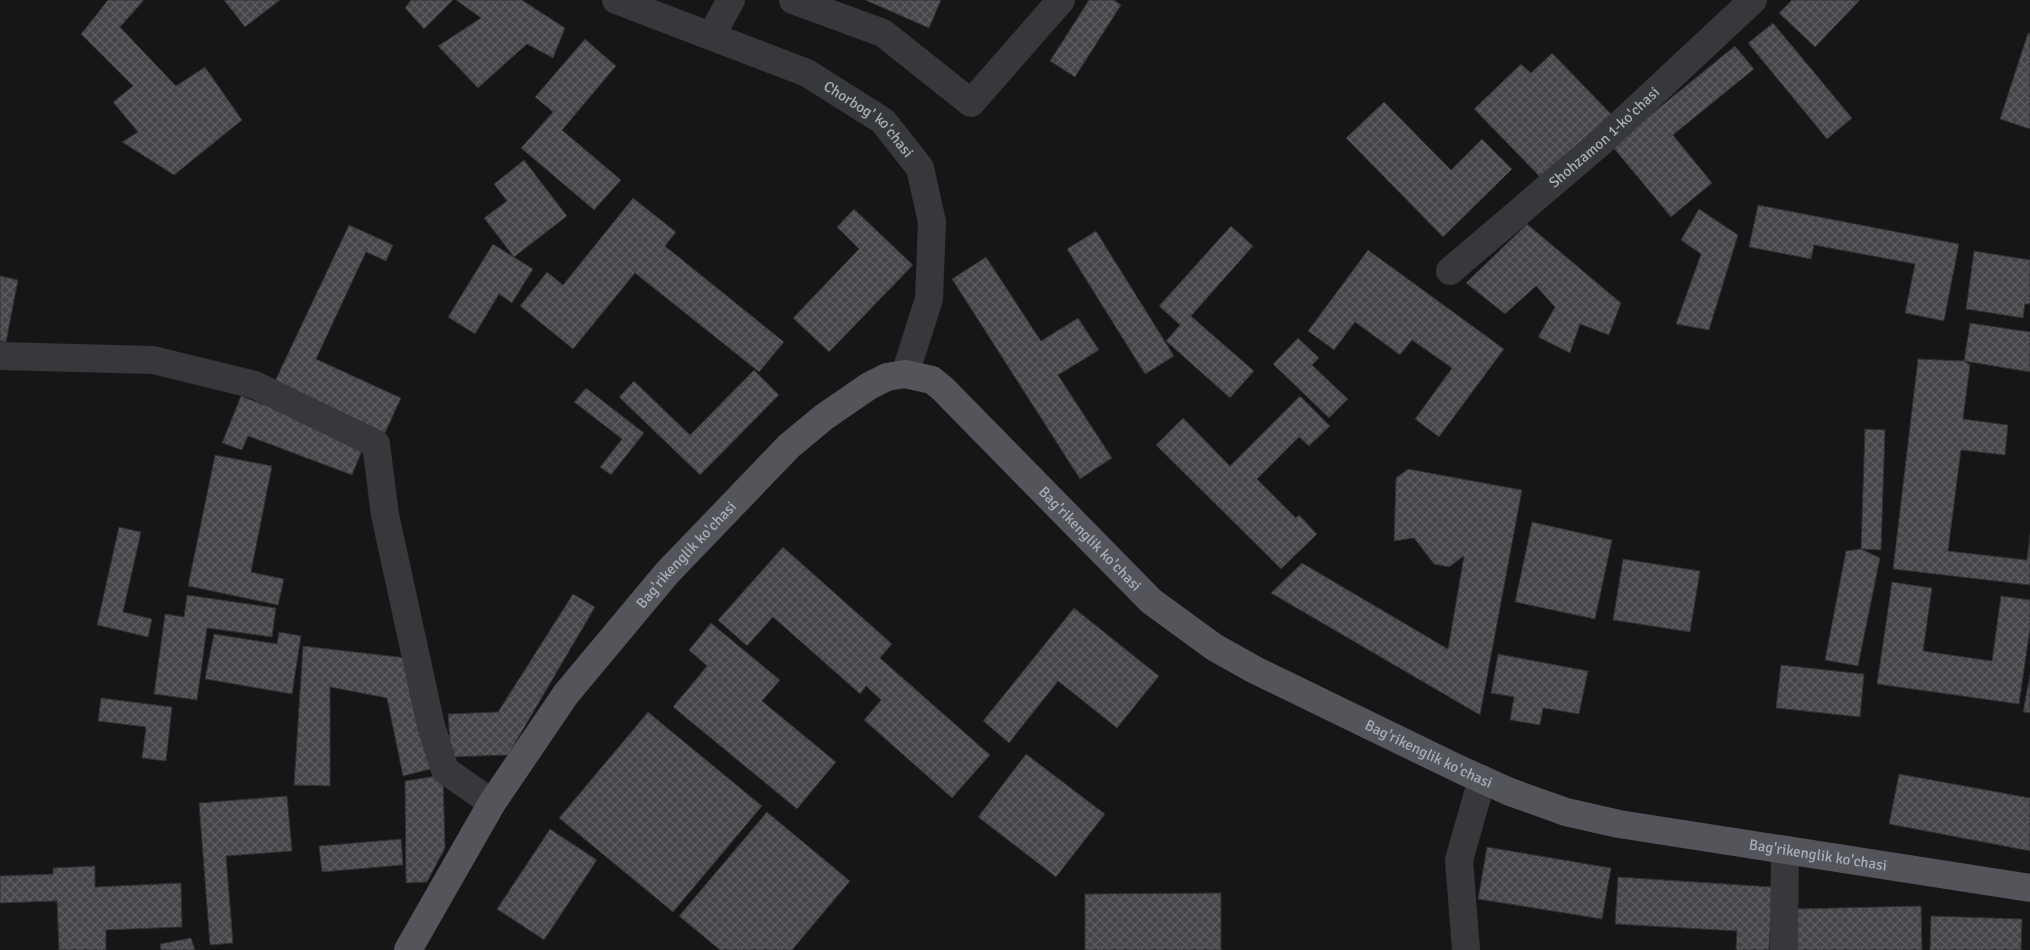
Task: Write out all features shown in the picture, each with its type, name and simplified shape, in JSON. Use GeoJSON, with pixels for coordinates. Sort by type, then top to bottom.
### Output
{"type":"FeatureCollection","features":[{"type":"Feature","properties":{"kind":"main road","name":"Bag'rikenglik ko'chasi"},"geometry":{"type":"LineString","coordinates":[[408,950],[492,803],[566,694],[667,573],[788,446],[824,417],[869,386],[887,377],[905,374],[932,380],[943,389],[1151,601],[1214,647],[1255,670],[1510,792],[1566,812],[1619,824],[2030,888]]}},
{"type":"Feature","properties":{"kind":"street","name":"Chorbog' ko'chasi"},"geometry":{"type":"LineString","coordinates":[[616,0],[807,73],[884,121],[920,168],[932,222],[929,299],[905,374]]}},
{"type":"Feature","properties":{"kind":"street"},"geometry":{"type":"LineString","coordinates":[[711,36],[731,0]]}},
{"type":"Feature","properties":{"kind":"street"},"geometry":{"type":"LineString","coordinates":[[793,0],[883,33],[971,103],[1061,0]]}},
{"type":"Feature","properties":{"kind":"street","name":"Shohzamon 1-ko'chasi"},"geometry":{"type":"LineString","coordinates":[[1450,271],[1601,142],[1753,0]]}},
{"type":"Feature","properties":{"kind":"street"},"geometry":{"type":"LineString","coordinates":[[0,356],[153,360],[255,385],[376,444],[387,525],[431,726],[445,770],[492,803]]}},
{"type":"Feature","properties":{"kind":"street"},"geometry":{"type":"LineString","coordinates":[[1466,950],[1459,860],[1482,779]]}},
{"type":"Feature","properties":{"kind":"street"},"geometry":{"type":"LineString","coordinates":[[1784,950],[1785,850]]}},
{"type":"Feature","properties":{"kind":"building"},"geometry":{"type":"Polygon","coordinates":[[[108,0],[144,0],[120,27],[176,86],[205,67],[242,120],[174,175],[122,142],[138,132],[113,102],[133,86],[81,34],[108,0]]]}},
{"type":"Feature","properties":{"kind":"building"},"geometry":{"type":"Polygon","coordinates":[[[224,0],[280,0],[245,27],[224,0]]]}},
{"type":"Feature","properties":{"kind":"building"},"geometry":{"type":"Polygon","coordinates":[[[411,0],[453,0],[424,29],[405,8],[411,0]]]}},
{"type":"Feature","properties":{"kind":"building"},"geometry":{"type":"Polygon","coordinates":[[[456,0],[522,0],[565,28],[553,58],[527,44],[478,88],[438,46],[481,18],[456,0]]]}},
{"type":"Feature","properties":{"kind":"building"},"geometry":{"type":"Polygon","coordinates":[[[865,0],[941,0],[929,28],[865,0]]]}},
{"type":"Feature","properties":{"kind":"building"},"geometry":{"type":"Polygon","coordinates":[[[1089,0],[1114,0],[1121,5],[1075,77],[1050,61],[1089,0]]]}},
{"type":"Feature","properties":{"kind":"building"},"geometry":{"type":"Polygon","coordinates":[[[1792,0],[1860,0],[1815,47],[1779,13],[1792,0]]]}},
{"type":"Feature","properties":{"kind":"building"},"geometry":{"type":"Polygon","coordinates":[[[1773,23],[1852,118],[1827,139],[1748,43],[1773,23]]]}},
{"type":"Feature","properties":{"kind":"building"},"geometry":{"type":"Polygon","coordinates":[[[2028,33],[2030,34],[2030,129],[2000,119],[2028,33]]]}},
{"type":"Feature","properties":{"kind":"building"},"geometry":{"type":"Polygon","coordinates":[[[585,39],[616,66],[562,130],[621,180],[594,210],[521,148],[553,112],[535,97],[585,39]]]}},
{"type":"Feature","properties":{"kind":"building"},"geometry":{"type":"Polygon","coordinates":[[[1735,46],[1754,69],[1673,135],[1712,183],[1671,217],[1612,146],[1735,46]]]}},
{"type":"Feature","properties":{"kind":"building"},"geometry":{"type":"Polygon","coordinates":[[[1552,53],[1615,118],[1546,183],[1474,109],[1521,64],[1531,73],[1552,53]]]}},
{"type":"Feature","properties":{"kind":"building"},"geometry":{"type":"Polygon","coordinates":[[[1384,102],[1451,170],[1482,139],[1512,169],[1443,237],[1346,138],[1384,102]]]}},
{"type":"Feature","properties":{"kind":"building"},"geometry":{"type":"Polygon","coordinates":[[[524,160],[567,216],[514,257],[484,218],[507,201],[494,184],[524,160]]]}},
{"type":"Feature","properties":{"kind":"building"},"geometry":{"type":"Polygon","coordinates":[[[633,198],[676,232],[665,246],[784,342],[759,372],[635,273],[573,349],[520,306],[547,272],[563,285],[633,198]]]}},
{"type":"Feature","properties":{"kind":"building"},"geometry":{"type":"Polygon","coordinates":[[[1758,205],[1959,244],[1944,321],[1905,313],[1915,264],[1814,245],[1811,259],[1749,247],[1758,205]]]}},
{"type":"Feature","properties":{"kind":"building"},"geometry":{"type":"Polygon","coordinates":[[[854,209],[913,265],[829,352],[793,318],[859,249],[837,227],[854,209]]]}},
{"type":"Feature","properties":{"kind":"building"},"geometry":{"type":"Polygon","coordinates":[[[1699,209],[1738,235],[1709,330],[1676,324],[1701,254],[1681,240],[1699,209]]]}},
{"type":"Feature","properties":{"kind":"building"},"geometry":{"type":"Polygon","coordinates":[[[1527,224],[1621,303],[1609,335],[1580,324],[1570,353],[1538,337],[1555,307],[1536,286],[1505,314],[1466,283],[1527,224]]]}},
{"type":"Feature","properties":{"kind":"building"},"geometry":{"type":"Polygon","coordinates":[[[349,225],[393,245],[386,261],[366,252],[316,359],[401,398],[385,433],[275,381],[349,225]]]}},
{"type":"Feature","properties":{"kind":"building"},"geometry":{"type":"Polygon","coordinates":[[[1231,226],[1253,246],[1191,316],[1254,371],[1230,398],[1166,341],[1180,325],[1159,306],[1231,226]]]}},
{"type":"Feature","properties":{"kind":"building"},"geometry":{"type":"Polygon","coordinates":[[[1096,231],[1174,356],[1145,374],[1067,249],[1096,231]]]}},
{"type":"Feature","properties":{"kind":"building"},"geometry":{"type":"Polygon","coordinates":[[[493,244],[533,269],[512,303],[499,294],[475,334],[448,317],[493,244]]]}},
{"type":"Feature","properties":{"kind":"building"},"geometry":{"type":"Polygon","coordinates":[[[1368,250],[1504,349],[1439,437],[1415,419],[1452,368],[1412,340],[1400,355],[1355,322],[1334,350],[1308,331],[1368,250]]]}},
{"type":"Feature","properties":{"kind":"building"},"geometry":{"type":"Polygon","coordinates":[[[1974,251],[2030,260],[2030,304],[2025,304],[2023,318],[1966,309],[1974,251]]]}},
{"type":"Feature","properties":{"kind":"building"},"geometry":{"type":"Polygon","coordinates":[[[986,257],[1041,341],[1078,318],[1099,350],[1058,375],[1112,458],[1080,479],[952,279],[986,257]]]}},
{"type":"Feature","properties":{"kind":"building"},"geometry":{"type":"Polygon","coordinates":[[[0,276],[18,280],[6,342],[0,341],[0,276]]]}},
{"type":"Feature","properties":{"kind":"building"},"geometry":{"type":"Polygon","coordinates":[[[1970,323],[2030,332],[2030,372],[1964,361],[1970,323]]]}},
{"type":"Feature","properties":{"kind":"building"},"geometry":{"type":"Polygon","coordinates":[[[1298,338],[1319,358],[1312,365],[1348,399],[1329,418],[1273,364],[1298,338]]]}},
{"type":"Feature","properties":{"kind":"building"},"geometry":{"type":"Polygon","coordinates":[[[1918,359],[1964,361],[1970,365],[1963,419],[2008,425],[2005,455],[1961,450],[1948,551],[2027,560],[2030,534],[2030,585],[1893,569],[1918,359]]]}},
{"type":"Feature","properties":{"kind":"building"},"geometry":{"type":"Polygon","coordinates":[[[754,370],[779,395],[700,475],[619,397],[634,381],[690,435],[754,370]]]}},
{"type":"Feature","properties":{"kind":"building"},"geometry":{"type":"Polygon","coordinates":[[[586,388],[644,433],[611,475],[600,467],[622,439],[574,402],[586,388]]]}},
{"type":"Feature","properties":{"kind":"building"},"geometry":{"type":"Polygon","coordinates":[[[241,396],[365,443],[352,475],[248,436],[242,450],[222,443],[241,396]]]}},
{"type":"Feature","properties":{"kind":"building"},"geometry":{"type":"Polygon","coordinates":[[[1300,396],[1330,426],[1309,446],[1299,437],[1257,479],[1296,518],[1299,515],[1317,534],[1281,569],[1156,445],[1183,418],[1230,466],[1300,396]]]}},
{"type":"Feature","properties":{"kind":"building"},"geometry":{"type":"Polygon","coordinates":[[[1865,429],[1885,430],[1881,550],[1861,549],[1865,429]]]}},
{"type":"Feature","properties":{"kind":"building"},"geometry":{"type":"Polygon","coordinates":[[[215,455],[272,466],[251,572],[284,579],[278,605],[188,586],[215,455]]]}},
{"type":"Feature","properties":{"kind":"building"},"geometry":{"type":"Polygon","coordinates":[[[1408,469],[1522,490],[1480,715],[1271,593],[1302,563],[1448,649],[1464,556],[1449,567],[1434,564],[1414,538],[1394,541],[1396,478],[1408,469]]]}},
{"type":"Feature","properties":{"kind":"building"},"geometry":{"type":"Polygon","coordinates":[[[1532,522],[1612,540],[1595,619],[1515,602],[1532,522]]]}},
{"type":"Feature","properties":{"kind":"building"},"geometry":{"type":"Polygon","coordinates":[[[119,527],[141,532],[123,612],[152,619],[148,637],[97,625],[119,527]]]}},
{"type":"Feature","properties":{"kind":"building"},"geometry":{"type":"Polygon","coordinates":[[[783,547],[892,644],[880,658],[990,755],[952,798],[864,720],[881,700],[866,686],[860,694],[773,617],[747,646],[718,620],[783,547]]]}},
{"type":"Feature","properties":{"kind":"building"},"geometry":{"type":"Polygon","coordinates":[[[1861,549],[1880,558],[1858,666],[1825,660],[1846,551],[1861,549]]]}},
{"type":"Feature","properties":{"kind":"building"},"geometry":{"type":"Polygon","coordinates":[[[1623,559],[1700,571],[1690,632],[1613,620],[1623,559]]]}},
{"type":"Feature","properties":{"kind":"building"},"geometry":{"type":"Polygon","coordinates":[[[1892,582],[1932,588],[1923,651],[1992,661],[2001,596],[2030,600],[2030,629],[2019,704],[1877,684],[1892,582]]]}},
{"type":"Feature","properties":{"kind":"building"},"geometry":{"type":"Polygon","coordinates":[[[573,594],[595,607],[508,755],[451,757],[448,714],[498,712],[573,594]]]}},
{"type":"Feature","properties":{"kind":"building"},"geometry":{"type":"Polygon","coordinates":[[[187,595],[276,608],[272,637],[207,628],[197,700],[154,694],[165,614],[184,617],[187,595]]]}},
{"type":"Feature","properties":{"kind":"building"},"geometry":{"type":"Polygon","coordinates":[[[1074,608],[1159,676],[1117,728],[1058,681],[1009,743],[983,721],[1074,608]]]}},
{"type":"Feature","properties":{"kind":"building"},"geometry":{"type":"Polygon","coordinates":[[[711,623],[780,680],[762,701],[836,762],[797,809],[673,707],[707,666],[689,650],[711,623]]]}},
{"type":"Feature","properties":{"kind":"building"},"geometry":{"type":"Polygon","coordinates":[[[279,632],[301,636],[292,694],[205,679],[214,634],[277,644],[279,632]]]}},
{"type":"Feature","properties":{"kind":"building"},"geometry":{"type":"Polygon","coordinates":[[[303,646],[407,658],[435,768],[403,776],[387,698],[330,687],[330,786],[294,785],[303,646]]]}},
{"type":"Feature","properties":{"kind":"building"},"geometry":{"type":"Polygon","coordinates":[[[1498,654],[1588,671],[1579,714],[1543,708],[1540,725],[1510,720],[1514,697],[1491,693],[1498,654]]]}},
{"type":"Feature","properties":{"kind":"building"},"geometry":{"type":"Polygon","coordinates":[[[1781,665],[1864,674],[1860,717],[1776,708],[1781,665]]]}},
{"type":"Feature","properties":{"kind":"building"},"geometry":{"type":"Polygon","coordinates":[[[2030,675],[2030,713],[2023,712],[2030,675]]]}},
{"type":"Feature","properties":{"kind":"building"},"geometry":{"type":"Polygon","coordinates":[[[101,698],[172,707],[166,761],[142,758],[146,727],[98,721],[101,698]]]}},
{"type":"Feature","properties":{"kind":"building"},"geometry":{"type":"Polygon","coordinates":[[[648,712],[762,806],[673,912],[559,818],[648,712]]]}},
{"type":"Feature","properties":{"kind":"building"},"geometry":{"type":"Polygon","coordinates":[[[1026,754],[1105,814],[1056,877],[978,817],[1026,754]]]}},
{"type":"Feature","properties":{"kind":"building"},"geometry":{"type":"Polygon","coordinates":[[[1899,774],[2030,798],[2030,851],[1889,824],[1899,774]]]}},
{"type":"Feature","properties":{"kind":"building"},"geometry":{"type":"Polygon","coordinates":[[[443,775],[445,848],[427,882],[406,883],[405,781],[443,775]]]}},
{"type":"Feature","properties":{"kind":"building"},"geometry":{"type":"Polygon","coordinates":[[[287,796],[292,851],[226,856],[233,943],[210,945],[199,803],[287,796]]]}},
{"type":"Feature","properties":{"kind":"building"},"geometry":{"type":"Polygon","coordinates":[[[767,812],[850,881],[792,950],[720,950],[679,916],[767,812]]]}},
{"type":"Feature","properties":{"kind":"building"},"geometry":{"type":"Polygon","coordinates":[[[550,829],[597,860],[544,940],[497,909],[550,829]]]}},
{"type":"Feature","properties":{"kind":"building"},"geometry":{"type":"Polygon","coordinates":[[[401,839],[403,865],[322,872],[319,846],[401,839]]]}},
{"type":"Feature","properties":{"kind":"building"},"geometry":{"type":"Polygon","coordinates":[[[1487,847],[1611,868],[1602,919],[1478,899],[1487,847]]]}},
{"type":"Feature","properties":{"kind":"building"},"geometry":{"type":"Polygon","coordinates":[[[95,866],[95,887],[181,883],[182,927],[106,930],[106,950],[59,950],[57,901],[0,903],[0,876],[53,874],[53,868],[95,866]]]}},
{"type":"Feature","properties":{"kind":"building"},"geometry":{"type":"Polygon","coordinates":[[[1618,877],[1773,887],[1769,950],[1736,950],[1737,931],[1615,924],[1618,877]]]}},
{"type":"Feature","properties":{"kind":"building"},"geometry":{"type":"Polygon","coordinates":[[[1221,893],[1221,950],[1085,950],[1085,894],[1221,893]]]}},
{"type":"Feature","properties":{"kind":"building"},"geometry":{"type":"Polygon","coordinates":[[[1921,906],[1922,950],[1793,950],[1792,909],[1921,906]]]}},
{"type":"Feature","properties":{"kind":"building"},"geometry":{"type":"Polygon","coordinates":[[[1931,916],[2022,919],[2021,950],[1930,950],[1931,916]]]}},
{"type":"Feature","properties":{"kind":"building"},"geometry":{"type":"Polygon","coordinates":[[[191,938],[195,950],[161,950],[160,944],[191,938]]]}}]}
